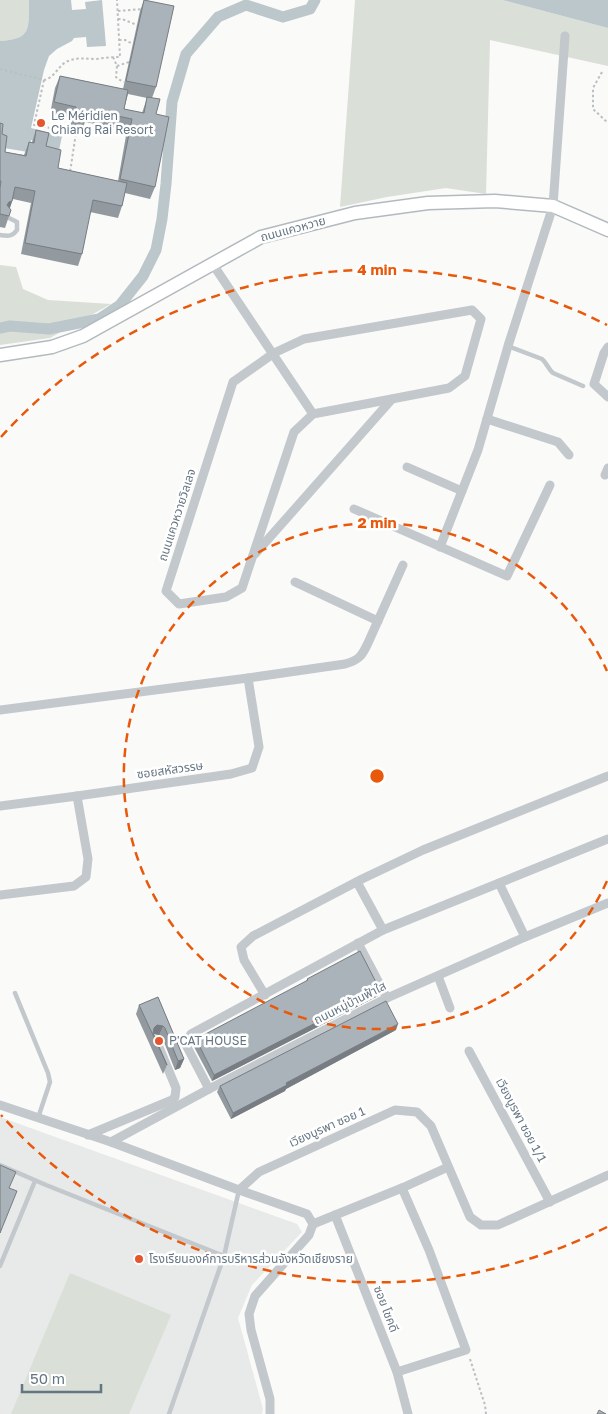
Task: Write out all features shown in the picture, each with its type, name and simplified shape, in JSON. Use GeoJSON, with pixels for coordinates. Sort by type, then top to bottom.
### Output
{"type":"FeatureCollection","features":[{"type":"Feature","properties":{"kind":"street"},"geometry":{"type":"LineString","coordinates":[[440,547],[478,450],[508,346],[554,206],[565,36]]}},
{"type":"Feature","properties":{"kind":"street","name":"ถนนแควหวาย"},"geometry":{"type":"LineString","coordinates":[[0,355],[52,347],[83,336],[260,237],[354,213],[428,203],[495,201],[554,206],[608,230]]}},
{"type":"Feature","properties":{"kind":"street"},"geometry":{"type":"LineString","coordinates":[[212,263],[313,414]]}},
{"type":"Feature","properties":{"kind":"street","name":"ถนนแควหวายวิลเลจ"},"geometry":{"type":"LineString","coordinates":[[472,310],[481,319],[465,376],[450,388],[313,414],[294,432],[242,588],[226,597],[179,604],[166,591],[233,382],[274,354],[304,339],[472,310]]}},
{"type":"Feature","properties":{"kind":"street"},"geometry":{"type":"LineString","coordinates":[[608,347],[604,353],[594,384],[608,397]]}},
{"type":"Feature","properties":{"kind":"street","name":"ถนนแควหวายวิลเลจ"},"geometry":{"type":"LineString","coordinates":[[253,557],[392,399]]}},
{"type":"Feature","properties":{"kind":"street"},"geometry":{"type":"LineString","coordinates":[[487,419],[558,442],[569,455]]}},
{"type":"Feature","properties":{"kind":"street"},"geometry":{"type":"LineString","coordinates":[[407,467],[462,491]]}},
{"type":"Feature","properties":{"kind":"street"},"geometry":{"type":"LineString","coordinates":[[354,509],[507,576],[550,485]]}},
{"type":"Feature","properties":{"kind":"street"},"geometry":{"type":"LineString","coordinates":[[0,710],[248,678],[355,662],[362,654],[403,565]]}},
{"type":"Feature","properties":{"kind":"street"},"geometry":{"type":"LineString","coordinates":[[295,582],[378,621]]}},
{"type":"Feature","properties":{"kind":"street","name":"ซอยสหัสวรรษ"},"geometry":{"type":"LineString","coordinates":[[0,806],[231,774],[252,768],[259,747],[248,678]]}},
{"type":"Feature","properties":{"kind":"street"},"geometry":{"type":"LineString","coordinates":[[265,995],[244,960],[241,947],[253,936],[423,850],[608,776]]}},
{"type":"Feature","properties":{"kind":"street"},"geometry":{"type":"LineString","coordinates":[[0,895],[74,886],[86,877],[88,860],[77,796]]}},
{"type":"Feature","properties":{"kind":"street"},"geometry":{"type":"LineString","coordinates":[[209,1089],[185,1044],[191,1034],[383,930],[608,839]]}},
{"type":"Feature","properties":{"kind":"street"},"geometry":{"type":"LineString","coordinates":[[357,882],[383,930]]}},
{"type":"Feature","properties":{"kind":"street"},"geometry":{"type":"LineString","coordinates":[[499,883],[525,937]]}},
{"type":"Feature","properties":{"kind":"street","name":"ถนนหมู่บ้านฟ้าใส"},"geometry":{"type":"LineString","coordinates":[[111,1142],[209,1089],[387,998],[525,937],[608,903]]}},
{"type":"Feature","properties":{"kind":"street"},"geometry":{"type":"LineString","coordinates":[[358,943],[387,998]]}},
{"type":"Feature","properties":{"kind":"street"},"geometry":{"type":"LineString","coordinates":[[438,976],[450,1008]]}},
{"type":"Feature","properties":{"kind":"street"},"geometry":{"type":"LineString","coordinates":[[88,1135],[175,1098],[176,1088],[156,1040]]}},
{"type":"Feature","properties":{"kind":"street","name":"เวียงบูรพา ซอย 1/1"},"geometry":{"type":"LineString","coordinates":[[469,1051],[550,1202]]}},
{"type":"Feature","properties":{"kind":"street"},"geometry":{"type":"LineString","coordinates":[[0,1105],[111,1142],[307,1214],[313,1224]]}},
{"type":"Feature","properties":{"kind":"street","name":"เวียงบูรพา ซอย 1"},"geometry":{"type":"LineString","coordinates":[[238,1190],[259,1172],[395,1110],[417,1112],[430,1126],[470,1217],[481,1225],[498,1225],[608,1176]]}},
{"type":"Feature","properties":{"kind":"street"},"geometry":{"type":"LineString","coordinates":[[270,1414],[270,1399],[251,1330],[249,1314],[255,1296],[308,1235],[313,1224],[448,1167]]}},
{"type":"Feature","properties":{"kind":"street"},"geometry":{"type":"LineString","coordinates":[[397,1372],[466,1350],[429,1250],[402,1188]]}},
{"type":"Feature","properties":{"kind":"street","name":"ซอย โชคดี"},"geometry":{"type":"LineString","coordinates":[[335,1215],[397,1372],[408,1414]]}},
{"type":"Feature","properties":{"kind":"lane"},"geometry":{"type":"LineString","coordinates":[[0,235],[13,235],[17,230],[17,222],[7,218]]}},
{"type":"Feature","properties":{"kind":"lane"},"geometry":{"type":"LineString","coordinates":[[508,346],[542,359],[553,373],[583,386]]}},
{"type":"Feature","properties":{"kind":"lane"},"geometry":{"type":"LineString","coordinates":[[15,993],[50,1082],[38,1118]]}},
{"type":"Feature","properties":{"kind":"lane"},"geometry":{"type":"LineString","coordinates":[[0,1165],[35,1181],[224,1256]]}},
{"type":"Feature","properties":{"kind":"lane"},"geometry":{"type":"LineString","coordinates":[[0,1266],[35,1181]]}},
{"type":"Feature","properties":{"kind":"lane"},"geometry":{"type":"LineString","coordinates":[[169,1414],[224,1256],[238,1190]]}},
{"type":"Feature","properties":{"kind":"path"},"geometry":{"type":"LineString","coordinates":[[0,69],[47,80],[66,61],[79,58],[120,57],[117,0]]}},
{"type":"Feature","properties":{"kind":"path"},"geometry":{"type":"LineString","coordinates":[[118,11],[147,9]]}},
{"type":"Feature","properties":{"kind":"path"},"geometry":{"type":"LineString","coordinates":[[118,19],[136,25]]}},
{"type":"Feature","properties":{"kind":"path"},"geometry":{"type":"LineString","coordinates":[[119,40],[125,40],[132,44]]}},
{"type":"Feature","properties":{"kind":"path"},"geometry":{"type":"LineString","coordinates":[[113,57],[117,66],[116,77],[124,82]]}},
{"type":"Feature","properties":{"kind":"path"},"geometry":{"type":"LineString","coordinates":[[117,66],[129,62]]}},
{"type":"Feature","properties":{"kind":"path"},"geometry":{"type":"LineString","coordinates":[[602,72],[592,88],[592,109],[608,123]]}},
{"type":"Feature","properties":{"kind":"path"},"geometry":{"type":"LineString","coordinates":[[44,80],[34,125],[76,133]]}},
{"type":"Feature","properties":{"kind":"path"},"geometry":{"type":"LineString","coordinates":[[69,174],[77,129]]}},
{"type":"Feature","properties":{"kind":"path"},"geometry":{"type":"LineString","coordinates":[[466,1350],[485,1405],[486,1414]]}},
{"type":"Feature","properties":{"kind":"shaded area"},"geometry":{"type":"Polygon","coordinates":[[[0,0],[29,0],[28,25],[23,35],[18,38],[0,41],[0,0]]]}},
{"type":"Feature","properties":{"kind":"shaded area"},"geometry":{"type":"Polygon","coordinates":[[[29,0],[71,0],[72,10],[86,9],[85,2],[102,0],[106,46],[87,47],[86,37],[74,38],[49,56],[44,70],[31,128],[62,136],[57,160],[43,158],[46,144],[31,140],[28,152],[4,148],[0,134],[0,41],[11,40],[23,35],[28,25],[29,0]]]}},
{"type":"Feature","properties":{"kind":"shaded area"},"geometry":{"type":"Polygon","coordinates":[[[355,0],[502,0],[608,28],[608,66],[490,40],[486,194],[446,188],[387,197],[340,207],[355,0]]]}},
{"type":"Feature","properties":{"kind":"shaded area"},"geometry":{"type":"Polygon","coordinates":[[[502,0],[608,0],[608,28],[502,0]]]}},
{"type":"Feature","properties":{"kind":"shaded area"},"geometry":{"type":"Polygon","coordinates":[[[0,265],[16,267],[23,289],[48,300],[111,304],[50,338],[0,345],[0,265]]]}},
{"type":"Feature","properties":{"kind":"shaded area","name":"โรงเรียนองค์การบริหารส่วนจังหวัดเชียงราย"},"geometry":{"type":"Polygon","coordinates":[[[0,1117],[297,1224],[302,1232],[252,1285],[238,1318],[263,1409],[262,1414],[0,1414],[0,1117]]]}},
{"type":"Feature","properties":{"kind":"shaded area"},"geometry":{"type":"Polygon","coordinates":[[[70,1273],[171,1315],[129,1414],[11,1414],[70,1273]]]}},
{"type":"Feature","properties":{"kind":"building"},"geometry":{"type":"Polygon","coordinates":[[[144,0],[174,6],[156,87],[126,81],[144,0]]]}},
{"type":"Feature","properties":{"kind":"building"},"geometry":{"type":"Polygon","coordinates":[[[60,76],[128,90],[124,109],[144,113],[147,97],[160,99],[156,114],[169,117],[155,187],[120,179],[132,119],[88,110],[86,118],[75,116],[76,107],[54,102],[60,76]]]}},
{"type":"Feature","properties":{"kind":"building"},"geometry":{"type":"Polygon","coordinates":[[[0,123],[3,124],[2,134],[7,136],[5,152],[26,156],[29,142],[34,143],[36,130],[49,133],[46,146],[61,150],[58,168],[127,183],[122,206],[93,200],[82,254],[25,243],[35,191],[15,187],[12,201],[7,205],[11,210],[9,216],[0,214],[0,123]]]}},
{"type":"Feature","properties":{"kind":"building"},"geometry":{"type":"Polygon","coordinates":[[[360,951],[380,990],[214,1075],[196,1039],[360,951]]]}},
{"type":"Feature","properties":{"kind":"building"},"geometry":{"type":"Polygon","coordinates":[[[158,997],[184,1059],[178,1061],[165,1028],[157,1025],[153,1033],[167,1065],[139,1005],[158,997]]]}},
{"type":"Feature","properties":{"kind":"building"},"geometry":{"type":"Polygon","coordinates":[[[386,1001],[398,1024],[233,1113],[220,1086],[386,1001]]]}},
{"type":"Feature","properties":{"kind":"building"},"geometry":{"type":"Polygon","coordinates":[[[0,1165],[16,1172],[9,1188],[17,1191],[0,1233],[0,1165]]]}},
{"type":"Feature","properties":{"kind":"building"},"geometry":{"type":"Polygon","coordinates":[[[599,1410],[606,1414],[597,1414],[599,1410]]]}},
{"type":"Feature","properties":{"kind":"waterway"},"geometry":{"type":"LineString","coordinates":[[0,328],[10,326],[49,329],[99,319],[120,305],[143,276],[156,250],[166,184],[172,102],[186,54],[218,17],[246,5],[283,17],[310,9],[315,0]]}},
{"type":"Feature","properties":{"kind":"place","name":"Le Méridien Chiang Rai Resort"},"geometry":{"type":"Point","coordinates":[41,123]}},
{"type":"Feature","properties":{"kind":"place","name":"P'CAT HOUSE"},"geometry":{"type":"Point","coordinates":[159,1041]}},
{"type":"Feature","properties":{"kind":"place","name":"โรงเรียนองค์การบริหารส่วนจังหวัดเชียงราย"},"geometry":{"type":"Point","coordinates":[139,1259]}}]}
